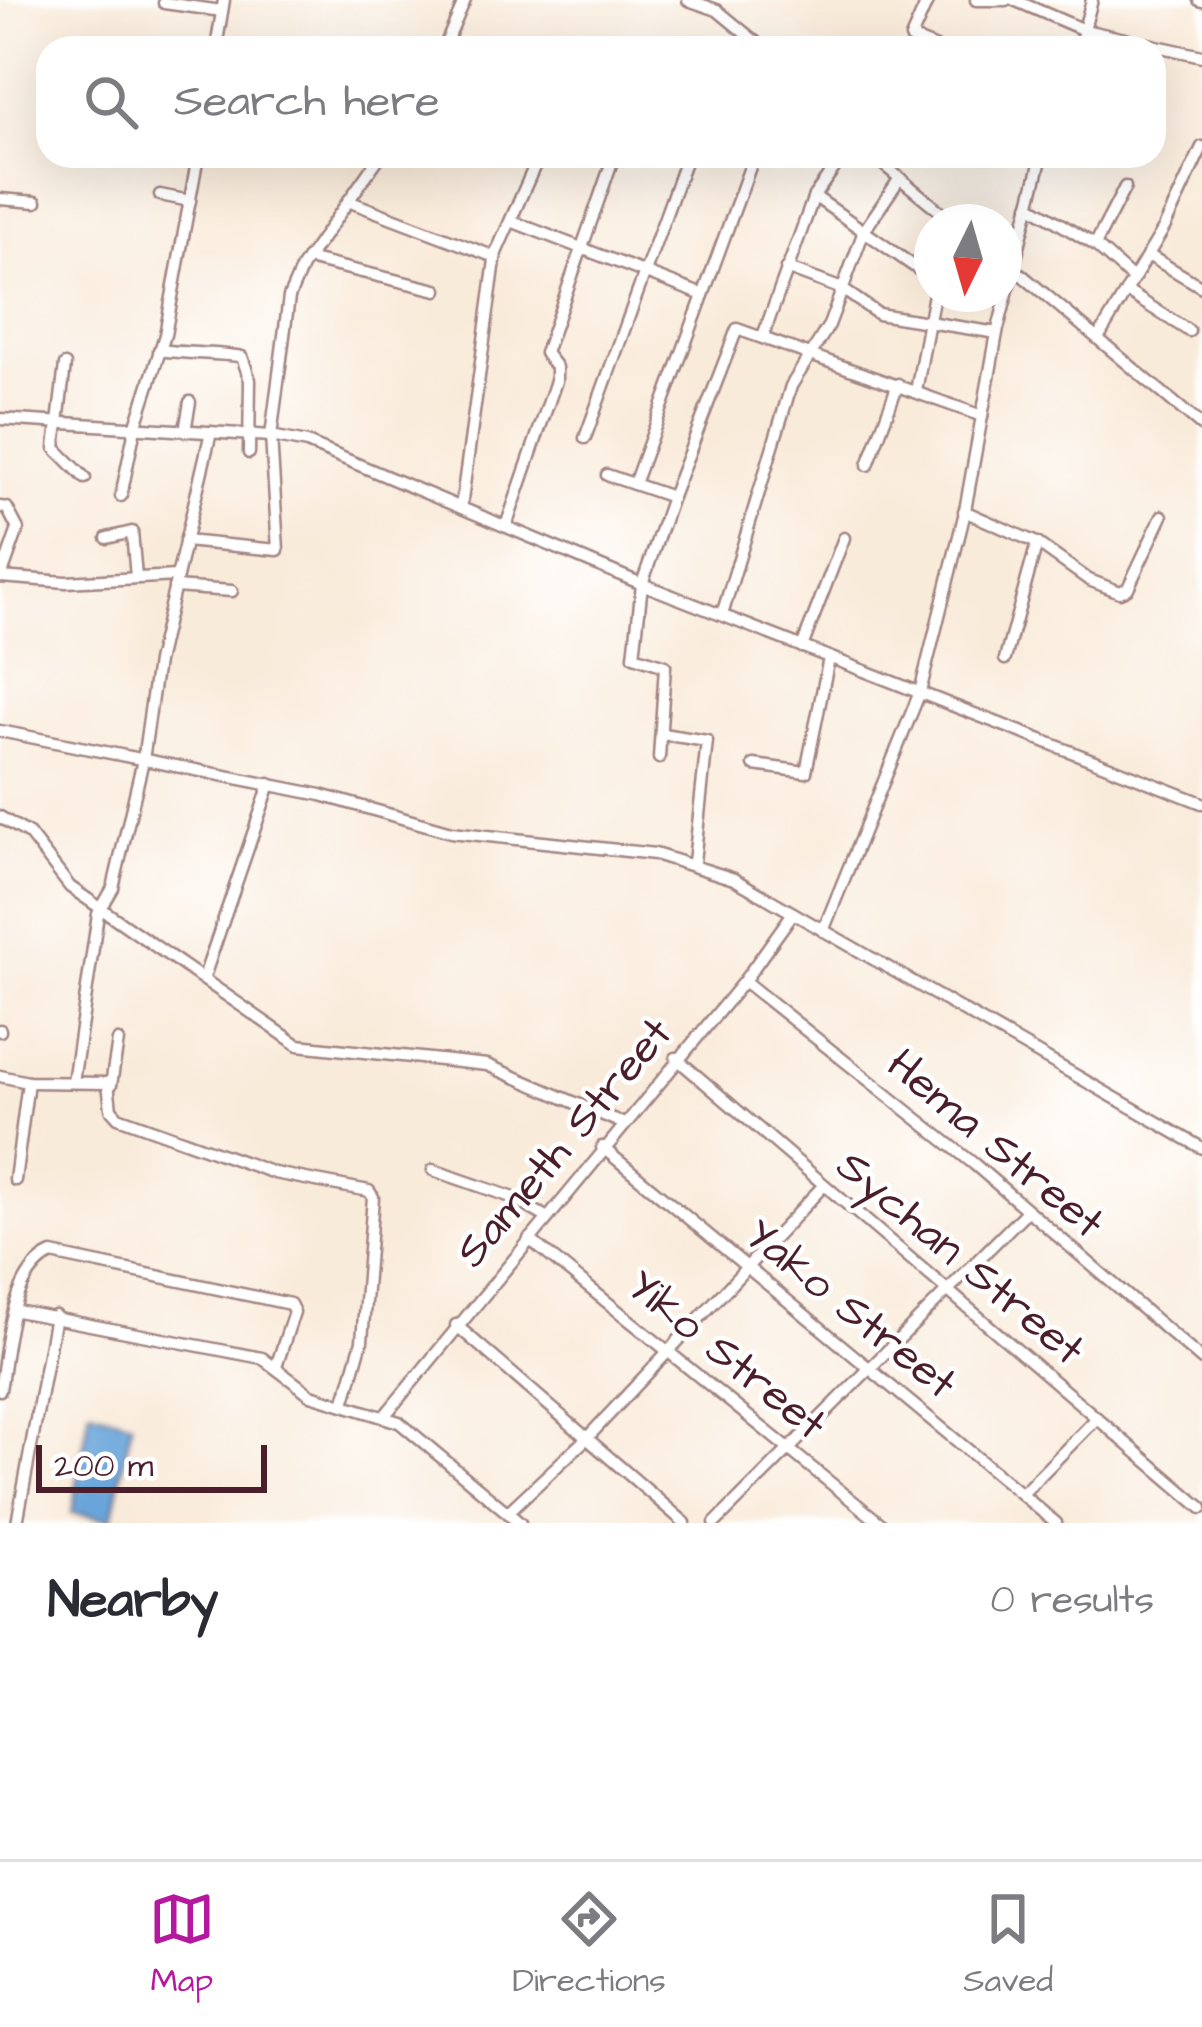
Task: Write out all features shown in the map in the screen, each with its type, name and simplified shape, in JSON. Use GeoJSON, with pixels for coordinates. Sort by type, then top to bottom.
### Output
{"type":"FeatureCollection","features":[{"type":"Feature","properties":{"kind":"street"},"geometry":{"type":"LineString","coordinates":[[449,36],[464,0]]}},
{"type":"Feature","properties":{"kind":"street"},"geometry":{"type":"LineString","coordinates":[[688,0],[717,10],[748,36]]}},
{"type":"Feature","properties":{"kind":"street"},"geometry":{"type":"LineString","coordinates":[[912,36],[928,0]]}},
{"type":"Feature","properties":{"kind":"street"},"geometry":{"type":"LineString","coordinates":[[976,0],[1010,0],[1108,36]]}},
{"type":"Feature","properties":{"kind":"street"},"geometry":{"type":"LineString","coordinates":[[1083,36],[1092,0]]}},
{"type":"Feature","properties":{"kind":"street"},"geometry":{"type":"LineString","coordinates":[[164,3],[223,5],[217,36]]}},
{"type":"Feature","properties":{"kind":"street"},"geometry":{"type":"LineString","coordinates":[[1166,48],[1202,56]]}},
{"type":"Feature","properties":{"kind":"street"},"geometry":{"type":"LineString","coordinates":[[1100,335],[1148,255],[1202,147]]}},
{"type":"Feature","properties":{"kind":"street"},"geometry":{"type":"LineString","coordinates":[[121,496],[159,350],[196,168]]}},
{"type":"Feature","properties":{"kind":"street"},"geometry":{"type":"LineString","coordinates":[[185,541],[278,550],[271,436],[287,304],[308,260],[371,168]]}},
{"type":"Feature","properties":{"kind":"street"},"geometry":{"type":"LineString","coordinates":[[460,508],[495,257],[534,168]]}},
{"type":"Feature","properties":{"kind":"street"},"geometry":{"type":"LineString","coordinates":[[506,526],[556,381],[556,367],[544,353],[610,168]]}},
{"type":"Feature","properties":{"kind":"street"},"geometry":{"type":"LineString","coordinates":[[585,438],[682,168]]}},
{"type":"Feature","properties":{"kind":"street"},"geometry":{"type":"LineString","coordinates":[[634,484],[750,168]]}},
{"type":"Feature","properties":{"kind":"street"},"geometry":{"type":"LineString","coordinates":[[764,336],[814,196],[834,168]]}},
{"type":"Feature","properties":{"kind":"street"},"geometry":{"type":"LineString","coordinates":[[888,168],[930,204]]}},
{"type":"Feature","properties":{"kind":"street"},"geometry":{"type":"LineString","coordinates":[[1022,224],[1039,168]]}},
{"type":"Feature","properties":{"kind":"street"},"geometry":{"type":"LineString","coordinates":[[722,616],[790,386],[842,289],[864,231],[900,178]]}},
{"type":"Feature","properties":{"kind":"street"},"geometry":{"type":"LineString","coordinates":[[1094,245],[1125,188]]}},
{"type":"Feature","properties":{"kind":"street"},"geometry":{"type":"LineString","coordinates":[[160,195],[190,201]]}},
{"type":"Feature","properties":{"kind":"street"},"geometry":{"type":"LineString","coordinates":[[814,196],[914,266]]}},
{"type":"Feature","properties":{"kind":"street"},"geometry":{"type":"LineString","coordinates":[[0,200],[36,202]]}},
{"type":"Feature","properties":{"kind":"street"},"geometry":{"type":"LineString","coordinates":[[348,201],[495,257]]}},
{"type":"Feature","properties":{"kind":"street"},"geometry":{"type":"LineString","coordinates":[[1029,205],[1094,245],[1130,285],[1189,331]]}},
{"type":"Feature","properties":{"kind":"street"},"geometry":{"type":"LineString","coordinates":[[511,220],[703,295]]}},
{"type":"Feature","properties":{"kind":"street"},"geometry":{"type":"LineString","coordinates":[[1148,255],[1202,287]]}},
{"type":"Feature","properties":{"kind":"street"},"geometry":{"type":"LineString","coordinates":[[308,260],[437,290]]}},
{"type":"Feature","properties":{"kind":"street"},"geometry":{"type":"LineString","coordinates":[[786,268],[842,289],[878,314],[997,333]]}},
{"type":"Feature","properties":{"kind":"street"},"geometry":{"type":"LineString","coordinates":[[1022,274],[1100,335],[1202,426]]}},
{"type":"Feature","properties":{"kind":"street"},"geometry":{"type":"LineString","coordinates":[[916,391],[930,312]]}},
{"type":"Feature","properties":{"kind":"street"},"geometry":{"type":"LineString","coordinates":[[823,931],[920,692],[964,511],[1000,312]]}},
{"type":"Feature","properties":{"kind":"street"},"geometry":{"type":"LineString","coordinates":[[659,758],[665,666],[634,656],[642,584],[736,329],[982,416]]}},
{"type":"Feature","properties":{"kind":"street"},"geometry":{"type":"LineString","coordinates":[[159,350],[205,358],[232,352],[242,357],[250,380],[248,453]]}},
{"type":"Feature","properties":{"kind":"street"},"geometry":{"type":"LineString","coordinates":[[65,365],[55,448],[85,478]]}},
{"type":"Feature","properties":{"kind":"street"},"geometry":{"type":"LineString","coordinates":[[868,465],[898,384]]}},
{"type":"Feature","properties":{"kind":"street"},"geometry":{"type":"LineString","coordinates":[[185,431],[190,401]]}},
{"type":"Feature","properties":{"kind":"street"},"geometry":{"type":"LineString","coordinates":[[0,419],[249,434],[307,443],[642,584],[1202,803]]}},
{"type":"Feature","properties":{"kind":"street"},"geometry":{"type":"LineString","coordinates":[[74,1082],[81,1002],[143,760],[175,582],[211,433]]}},
{"type":"Feature","properties":{"kind":"street"},"geometry":{"type":"LineString","coordinates":[[607,475],[672,496]]}},
{"type":"Feature","properties":{"kind":"street"},"geometry":{"type":"LineString","coordinates":[[0,507],[7,508],[18,529],[0,577],[66,582],[136,577],[232,591]]}},
{"type":"Feature","properties":{"kind":"street"},"geometry":{"type":"LineString","coordinates":[[964,511],[1037,543],[1089,580],[1120,592],[1128,588],[1162,516]]}},
{"type":"Feature","properties":{"kind":"street"},"geometry":{"type":"LineString","coordinates":[[107,538],[132,532],[136,577]]}},
{"type":"Feature","properties":{"kind":"street"},"geometry":{"type":"LineString","coordinates":[[802,647],[844,538]]}},
{"type":"Feature","properties":{"kind":"street"},"geometry":{"type":"LineString","coordinates":[[1005,659],[1037,543]]}},
{"type":"Feature","properties":{"kind":"street"},"geometry":{"type":"LineString","coordinates":[[754,765],[806,772],[829,658]]}},
{"type":"Feature","properties":{"kind":"street"},"geometry":{"type":"LineString","coordinates":[[0,731],[269,784],[451,832],[694,862],[1202,1148]]}},
{"type":"Feature","properties":{"kind":"street"},"geometry":{"type":"LineString","coordinates":[[662,734],[707,741],[694,862]]}},
{"type":"Feature","properties":{"kind":"street"},"geometry":{"type":"LineString","coordinates":[[204,977],[269,784]]}},
{"type":"Feature","properties":{"kind":"street"},"geometry":{"type":"LineString","coordinates":[[0,817],[28,834],[70,887],[302,1046],[487,1065],[622,1123]]}},
{"type":"Feature","properties":{"kind":"street","name":"Sameth Street"},"geometry":{"type":"LineString","coordinates":[[386,1414],[602,1147],[744,981],[793,914]]}},
{"type":"Feature","properties":{"kind":"street","name":"Hema Street"},"geometry":{"type":"LineString","coordinates":[[744,981],[1202,1360]]}},
{"type":"Feature","properties":{"kind":"street"},"geometry":{"type":"LineString","coordinates":[[118,1041],[111,1084],[111,1109],[118,1117],[274,1173],[369,1191],[373,1197],[362,1341],[344,1404]]}},
{"type":"Feature","properties":{"kind":"street","name":"Sychan Street"},"geometry":{"type":"LineString","coordinates":[[676,1058],[1202,1508]]}},
{"type":"Feature","properties":{"kind":"street"},"geometry":{"type":"LineString","coordinates":[[0,1076],[28,1082],[111,1084]]}},
{"type":"Feature","properties":{"kind":"street"},"geometry":{"type":"LineString","coordinates":[[16,1180],[28,1082]]}},
{"type":"Feature","properties":{"kind":"street","name":"Yako Street"},"geometry":{"type":"LineString","coordinates":[[602,1147],[1056,1523]]}},
{"type":"Feature","properties":{"kind":"street"},"geometry":{"type":"LineString","coordinates":[[433,1170],[511,1197],[546,1217]]}},
{"type":"Feature","properties":{"kind":"street"},"geometry":{"type":"LineString","coordinates":[[508,1512],[587,1438],[824,1185]]}},
{"type":"Feature","properties":{"kind":"street"},"geometry":{"type":"LineString","coordinates":[[715,1523],[1026,1212]]}},
{"type":"Feature","properties":{"kind":"street","name":"Yiko Street"},"geometry":{"type":"LineString","coordinates":[[529,1239],[880,1523]]}},
{"type":"Feature","properties":{"kind":"street"},"geometry":{"type":"LineString","coordinates":[[0,1390],[18,1293],[38,1261],[57,1254],[290,1304],[294,1312],[278,1364]]}},
{"type":"Feature","properties":{"kind":"street"},"geometry":{"type":"LineString","coordinates":[[17,1311],[278,1364],[310,1395],[386,1414],[520,1523]]}},
{"type":"Feature","properties":{"kind":"street"},"geometry":{"type":"LineString","coordinates":[[17,1523],[55,1316]]}},
{"type":"Feature","properties":{"kind":"street"},"geometry":{"type":"LineString","coordinates":[[456,1325],[685,1523]]}},
{"type":"Feature","properties":{"kind":"street"},"geometry":{"type":"LineString","coordinates":[[1023,1493],[1097,1418]]}},
{"type":"Feature","properties":{"kind":"water"},"geometry":{"type":"Polygon","coordinates":[[[90,1410],[132,1422],[112,1519],[72,1513],[90,1410]]]}}]}
